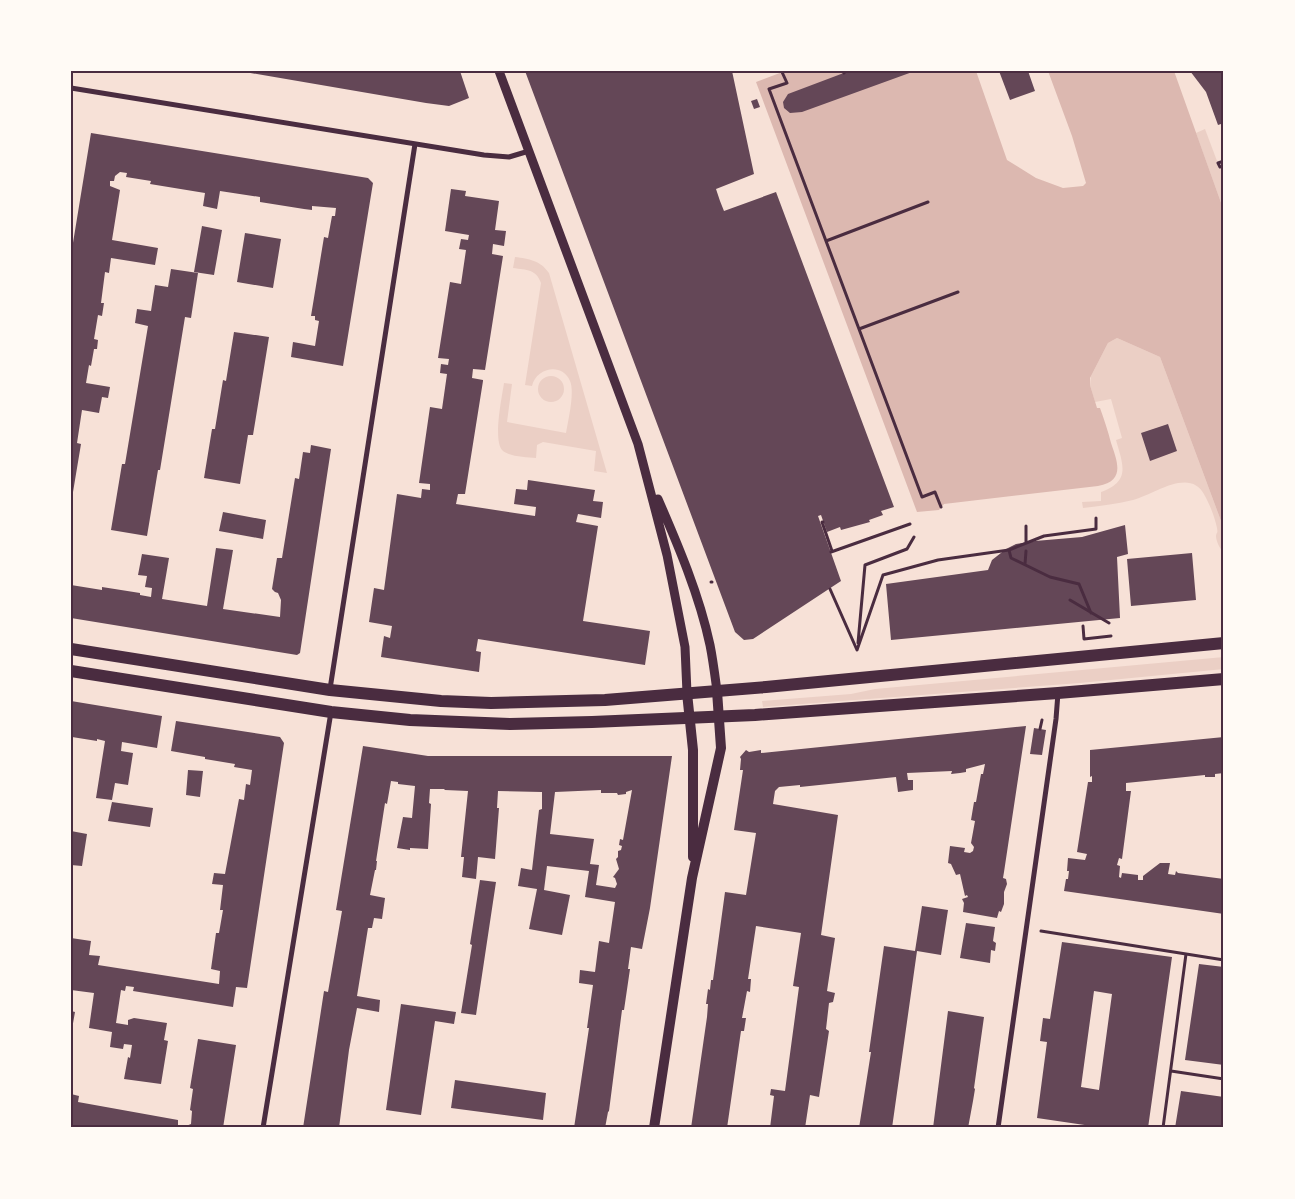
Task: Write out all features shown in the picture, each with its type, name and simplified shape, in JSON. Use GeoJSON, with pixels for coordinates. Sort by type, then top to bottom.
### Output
{"type":"FeatureCollection","features":[{"type":"Feature","properties":{"kind":"main road"},"geometry":{"type":"LineString","coordinates":[[71,649],[330,690],[432,700],[491,703],[605,700],[717,691],[1224,643]]}},
{"type":"Feature","properties":{"kind":"main road"},"geometry":{"type":"LineString","coordinates":[[71,671],[331,712],[410,720],[510,724],[719,717],[1058,693],[1224,678]]}},
{"type":"Feature","properties":{"kind":"main road"},"geometry":{"type":"LineString","coordinates":[[654,1128],[692,878],[721,748],[717,691]]}},
{"type":"Feature","properties":{"kind":"main road"},"geometry":{"type":"LineString","coordinates":[[687,693],[693,750],[692,878]]}},
{"type":"Feature","properties":{"kind":"street"},"geometry":{"type":"LineString","coordinates":[[499,71],[638,444],[648,477],[667,555],[685,647],[687,693]]}},
{"type":"Feature","properties":{"kind":"street"},"geometry":{"type":"LineString","coordinates":[[71,88],[484,155],[509,157],[529,152]]}},
{"type":"Feature","properties":{"kind":"street"},"geometry":{"type":"LineString","coordinates":[[330,690],[415,144]]}},
{"type":"Feature","properties":{"kind":"street"},"geometry":{"type":"LineString","coordinates":[[648,477],[678,545],[694,590],[710,646],[717,691]]}},
{"type":"Feature","properties":{"kind":"street"},"geometry":{"type":"LineString","coordinates":[[998,1128],[1056,719],[1058,693]]}},
{"type":"Feature","properties":{"kind":"street"},"geometry":{"type":"LineString","coordinates":[[263,1128],[331,712]]}},
{"type":"Feature","properties":{"kind":"path"},"geometry":{"type":"LineString","coordinates":[[782,72],[786,83],[769,89],[922,497],[935,492],[941,507]]}},
{"type":"Feature","properties":{"kind":"path"},"geometry":{"type":"LineString","coordinates":[[1224,162],[1218,164],[1220,167],[1224,166]]}},
{"type":"Feature","properties":{"kind":"path"},"geometry":{"type":"LineString","coordinates":[[826,241],[928,202]]}},
{"type":"Feature","properties":{"kind":"path"},"geometry":{"type":"LineString","coordinates":[[859,330],[958,292]]}},
{"type":"Feature","properties":{"kind":"path"},"geometry":{"type":"LineString","coordinates":[[857,650],[883,576],[938,560],[1009,550],[1044,536],[1096,529],[1096,518]]}},
{"type":"Feature","properties":{"kind":"path"},"geometry":{"type":"LineString","coordinates":[[823,522],[832,552],[910,524]]}},
{"type":"Feature","properties":{"kind":"path"},"geometry":{"type":"LineString","coordinates":[[1026,526],[1026,542]]}},
{"type":"Feature","properties":{"kind":"path"},"geometry":{"type":"LineString","coordinates":[[857,650],[865,565],[907,549],[914,537]]}},
{"type":"Feature","properties":{"kind":"path"},"geometry":{"type":"LineString","coordinates":[[1009,550],[1012,558],[1050,576],[1079,584],[1091,613]]}},
{"type":"Feature","properties":{"kind":"path"},"geometry":{"type":"LineString","coordinates":[[1025,564],[1026,551]]}},
{"type":"Feature","properties":{"kind":"path"},"geometry":{"type":"LineString","coordinates":[[830,589],[857,650]]}},
{"type":"Feature","properties":{"kind":"path"},"geometry":{"type":"LineString","coordinates":[[1070,600],[1109,623]]}},
{"type":"Feature","properties":{"kind":"path"},"geometry":{"type":"LineString","coordinates":[[1083,626],[1084,638],[1114,636]]}},
{"type":"Feature","properties":{"kind":"path"},"geometry":{"type":"LineString","coordinates":[[1040,729],[1042,720]]}},
{"type":"Feature","properties":{"kind":"path"},"geometry":{"type":"LineString","coordinates":[[1041,931],[1224,960]]}},
{"type":"Feature","properties":{"kind":"path"},"geometry":{"type":"LineString","coordinates":[[1163,1128],[1186,954]]}},
{"type":"Feature","properties":{"kind":"path"},"geometry":{"type":"LineString","coordinates":[[1171,1072],[1224,1079]]}},
{"type":"Feature","properties":{"kind":"path"},"geometry":{"type":"LineString","coordinates":[[1013,1127],[1018,1128]]}},
{"type":"Feature","properties":{"kind":"shaded area"},"geometry":{"type":"Polygon","coordinates":[[[785,71],[976,71],[1007,160],[1036,178],[1063,188],[1083,186],[1086,183],[1072,136],[1048,71],[1174,71],[1224,211],[1224,529],[1160,357],[1117,338],[1108,343],[1090,378],[1090,385],[1097,408],[1100,408],[1116,457],[1117,470],[1112,480],[1107,484],[1098,486],[944,504],[939,510],[917,512],[756,82],[785,71]]]}},
{"type":"Feature","properties":{"kind":"shaded area"},"geometry":{"type":"Polygon","coordinates":[[[1205,129],[1220,169],[1224,168],[1224,211],[1196,133],[1205,129]]]}},
{"type":"Feature","properties":{"kind":"shaded area"},"geometry":{"type":"Polygon","coordinates":[[[515,257],[538,263],[549,273],[607,473],[594,471],[596,451],[543,442],[537,445],[536,458],[509,454],[502,450],[499,445],[498,428],[504,383],[512,384],[507,422],[566,433],[571,399],[570,381],[566,375],[556,369],[544,371],[538,375],[532,386],[525,385],[541,283],[534,273],[513,268],[515,257]]]}},
{"type":"Feature","properties":{"kind":"shaded area"},"geometry":{"type":"Polygon","coordinates":[[[1117,338],[1160,357],[1224,529],[1224,553],[1217,540],[1216,524],[1207,500],[1198,487],[1190,483],[1171,485],[1133,500],[1083,508],[1082,502],[1101,501],[1101,492],[1111,488],[1121,477],[1121,457],[1116,440],[1122,438],[1111,399],[1095,402],[1090,385],[1091,376],[1108,343],[1117,338]]]}},
{"type":"Feature","properties":{"kind":"shaded area"},"geometry":{"type":"Polygon","coordinates":[[[551,376],[560,380],[564,389],[560,398],[551,402],[542,398],[538,389],[542,380],[551,376]]]}},
{"type":"Feature","properties":{"kind":"shaded area"},"geometry":{"type":"Polygon","coordinates":[[[1224,657],[1224,669],[1080,683],[763,707],[762,701],[851,694],[875,689],[1224,657]]]}},
{"type":"Feature","properties":{"kind":"building"},"geometry":{"type":"Polygon","coordinates":[[[239,71],[460,71],[469,98],[449,106],[239,71]]]}},
{"type":"Feature","properties":{"kind":"building"},"geometry":{"type":"Polygon","coordinates":[[[525,71],[732,71],[754,174],[716,189],[720,201],[724,211],[776,192],[894,507],[881,511],[883,515],[869,520],[870,522],[841,530],[840,527],[827,532],[821,515],[818,516],[841,581],[753,639],[744,640],[735,632],[525,71]]]}},
{"type":"Feature","properties":{"kind":"building"},"geometry":{"type":"Polygon","coordinates":[[[849,71],[915,71],[802,112],[790,113],[784,108],[783,102],[788,94],[849,71]]]}},
{"type":"Feature","properties":{"kind":"building"},"geometry":{"type":"Polygon","coordinates":[[[999,71],[1028,71],[1035,91],[1010,100],[999,71]]]}},
{"type":"Feature","properties":{"kind":"building"},"geometry":{"type":"Polygon","coordinates":[[[1190,71],[1224,71],[1224,123],[1218,125],[1206,92],[1190,71]]]}},
{"type":"Feature","properties":{"kind":"building"},"geometry":{"type":"Polygon","coordinates":[[[757,99],[760,107],[754,109],[751,101],[757,99]]]}},
{"type":"Feature","properties":{"kind":"building"},"geometry":{"type":"Polygon","coordinates":[[[91,133],[368,178],[373,183],[343,366],[291,357],[293,342],[315,346],[319,321],[315,320],[315,316],[311,316],[324,237],[328,238],[332,216],[335,216],[336,208],[312,206],[312,210],[304,209],[260,202],[260,197],[220,191],[217,209],[203,206],[205,193],[150,184],[151,181],[126,177],[127,173],[120,172],[115,176],[114,181],[110,181],[110,186],[120,190],[112,240],[158,248],[155,265],[111,258],[109,273],[105,272],[101,303],[104,303],[102,316],[98,315],[94,339],[98,340],[97,349],[94,349],[86,383],[110,387],[108,398],[102,397],[99,413],[82,410],[77,443],[81,444],[72,498],[71,255],[91,133]]]}},
{"type":"Feature","properties":{"kind":"building"},"geometry":{"type":"Polygon","coordinates":[[[451,189],[466,191],[465,196],[499,201],[495,230],[506,231],[504,246],[493,244],[492,254],[503,256],[485,370],[473,369],[472,378],[483,381],[465,494],[458,494],[456,504],[535,516],[536,507],[514,504],[516,489],[527,490],[528,480],[595,490],[593,501],[603,502],[601,518],[578,514],[576,522],[598,526],[583,621],[650,631],[645,665],[478,639],[476,651],[481,652],[479,672],[381,657],[384,636],[390,638],[392,626],[369,622],[374,588],[384,590],[397,494],[421,498],[422,489],[430,490],[430,484],[419,483],[430,407],[442,409],[447,374],[440,373],[441,364],[448,365],[449,359],[438,358],[450,282],[461,284],[466,250],[459,249],[461,239],[468,240],[469,235],[445,231],[451,189]]]}},
{"type":"Feature","properties":{"kind":"building"},"geometry":{"type":"Polygon","coordinates":[[[202,226],[222,230],[214,275],[194,272],[202,226]]]}},
{"type":"Feature","properties":{"kind":"building"},"geometry":{"type":"Polygon","coordinates":[[[245,233],[281,239],[273,288],[237,282],[245,233]]]}},
{"type":"Feature","properties":{"kind":"building"},"geometry":{"type":"Polygon","coordinates":[[[171,269],[198,273],[191,318],[185,317],[160,470],[158,470],[147,536],[111,530],[122,464],[125,464],[148,326],[135,323],[137,309],[151,311],[155,285],[168,287],[171,269]]]}},
{"type":"Feature","properties":{"kind":"building"},"geometry":{"type":"Polygon","coordinates":[[[234,332],[269,337],[253,435],[248,435],[240,484],[204,478],[223,380],[226,381],[234,332]]]}},
{"type":"Feature","properties":{"kind":"building"},"geometry":{"type":"Polygon","coordinates":[[[1168,424],[1177,451],[1150,461],[1141,433],[1168,424]]]}},
{"type":"Feature","properties":{"kind":"building"},"geometry":{"type":"Polygon","coordinates":[[[311,445],[331,449],[300,653],[297,655],[71,618],[71,585],[102,590],[102,587],[140,593],[140,595],[151,597],[152,588],[145,587],[147,576],[138,575],[142,554],[169,558],[162,599],[207,606],[216,548],[233,550],[223,609],[280,617],[281,600],[278,593],[272,589],[277,558],[282,558],[295,478],[299,479],[303,452],[310,453],[311,445]]]}},
{"type":"Feature","properties":{"kind":"building"},"geometry":{"type":"Polygon","coordinates":[[[223,512],[266,520],[263,539],[219,531],[223,512]]]}},
{"type":"Feature","properties":{"kind":"building"},"geometry":{"type":"Polygon","coordinates":[[[1125,525],[1128,554],[1117,557],[1120,618],[891,640],[886,584],[988,570],[992,560],[1016,544],[1082,537],[1125,525]]]}},
{"type":"Feature","properties":{"kind":"building"},"geometry":{"type":"Polygon","coordinates":[[[1192,553],[1196,600],[1131,606],[1127,559],[1192,553]]]}},
{"type":"Feature","properties":{"kind":"building"},"geometry":{"type":"Polygon","coordinates":[[[71,701],[162,716],[157,748],[122,742],[121,751],[133,753],[128,785],[115,783],[112,800],[96,798],[105,741],[72,737],[71,701]]]}},
{"type":"Feature","properties":{"kind":"building"},"geometry":{"type":"Polygon","coordinates":[[[176,721],[280,737],[284,743],[247,988],[236,987],[233,1007],[133,991],[134,987],[126,986],[125,991],[121,990],[116,1023],[128,1025],[128,1020],[134,1018],[167,1023],[164,1040],[168,1041],[161,1084],[124,1079],[132,1045],[124,1044],[123,1049],[110,1047],[112,1032],[89,1028],[94,993],[71,990],[71,938],[91,941],[89,955],[100,956],[98,965],[219,984],[220,971],[211,969],[216,933],[219,933],[223,910],[220,910],[223,885],[212,884],[214,873],[225,874],[239,799],[244,800],[246,784],[250,785],[252,770],[234,767],[235,764],[171,751],[176,721]]]}},
{"type":"Feature","properties":{"kind":"building"},"geometry":{"type":"Polygon","coordinates":[[[1026,726],[1003,878],[1006,879],[1007,884],[1004,892],[1004,904],[997,918],[963,912],[964,903],[962,899],[968,897],[967,895],[965,896],[960,874],[956,875],[951,864],[948,863],[950,846],[965,848],[964,852],[970,853],[973,851],[974,847],[971,843],[975,821],[971,820],[985,764],[966,769],[966,772],[960,773],[951,774],[952,771],[907,773],[908,780],[913,780],[913,790],[898,792],[896,777],[800,787],[800,785],[779,787],[775,791],[773,804],[838,815],[821,935],[835,938],[827,991],[835,993],[833,1002],[829,1003],[826,1029],[829,1031],[819,1097],[810,1095],[805,1128],[770,1128],[774,1096],[770,1095],[771,1089],[785,1091],[799,987],[793,986],[801,933],[756,926],[748,979],[751,979],[750,992],[747,991],[742,1018],[746,1018],[744,1031],[741,1031],[727,1128],[691,1128],[707,1017],[708,989],[710,990],[711,980],[713,980],[725,892],[746,895],[756,833],[734,830],[743,770],[740,770],[740,757],[746,750],[749,752],[761,750],[761,753],[1026,726]]]}},
{"type":"Feature","properties":{"kind":"building"},"geometry":{"type":"Polygon","coordinates":[[[1034,728],[1046,730],[1042,755],[1030,754],[1034,728]]]}},
{"type":"Feature","properties":{"kind":"building"},"geometry":{"type":"Polygon","coordinates":[[[1224,737],[1224,773],[1215,774],[1215,777],[1205,777],[1205,775],[1126,783],[1126,791],[1131,791],[1122,859],[1119,858],[1117,865],[1120,866],[1119,877],[1121,878],[1122,873],[1138,875],[1138,880],[1143,880],[1143,876],[1160,863],[1170,863],[1168,874],[1175,875],[1176,871],[1178,873],[1224,879],[1224,914],[1064,891],[1069,871],[1067,871],[1068,858],[1085,860],[1087,854],[1077,852],[1088,782],[1092,782],[1092,776],[1090,777],[1090,750],[1224,737]]]}},
{"type":"Feature","properties":{"kind":"building"},"geometry":{"type":"Polygon","coordinates":[[[363,746],[428,756],[672,756],[650,908],[642,949],[631,947],[628,969],[630,969],[624,1010],[622,1010],[609,1111],[605,1128],[574,1128],[589,1028],[587,1028],[593,985],[579,983],[580,970],[595,972],[599,941],[609,943],[615,902],[585,897],[589,871],[547,866],[544,890],[570,895],[562,935],[529,929],[537,889],[518,886],[521,868],[532,870],[539,810],[542,809],[542,792],[498,791],[497,808],[499,808],[495,859],[478,857],[476,879],[462,877],[464,857],[461,857],[468,791],[430,789],[428,849],[410,848],[410,850],[397,848],[403,817],[412,818],[415,786],[398,784],[398,782],[391,781],[387,804],[385,803],[376,870],[370,895],[385,898],[382,919],[374,918],[372,928],[368,928],[357,996],[380,1000],[379,1012],[357,1008],[349,1050],[339,1128],[303,1128],[324,991],[328,992],[342,911],[336,910],[363,746]],[[601,790],[555,792],[550,834],[594,839],[590,864],[599,865],[596,885],[615,888],[617,884],[613,877],[619,869],[616,859],[618,851],[621,850],[622,846],[619,845],[620,839],[623,840],[632,790],[626,792],[626,794],[618,795],[617,793],[601,793],[601,790]]]}},
{"type":"Feature","properties":{"kind":"building"},"geometry":{"type":"Polygon","coordinates":[[[188,770],[203,771],[200,797],[186,795],[188,770]]]}},
{"type":"Feature","properties":{"kind":"building"},"geometry":{"type":"Polygon","coordinates":[[[112,802],[153,808],[150,827],[108,821],[112,802]]]}},
{"type":"Feature","properties":{"kind":"building"},"geometry":{"type":"Polygon","coordinates":[[[71,831],[87,834],[82,866],[71,865],[71,831]]]}},
{"type":"Feature","properties":{"kind":"building"},"geometry":{"type":"Polygon","coordinates":[[[480,880],[496,882],[476,1015],[461,1013],[480,880]]]}},
{"type":"Feature","properties":{"kind":"building"},"geometry":{"type":"Polygon","coordinates":[[[922,906],[948,910],[941,955],[917,951],[892,1128],[859,1128],[871,1052],[869,1052],[884,946],[915,951],[922,906]]]}},
{"type":"Feature","properties":{"kind":"building"},"geometry":{"type":"Polygon","coordinates":[[[966,923],[995,927],[993,941],[996,943],[995,951],[991,950],[990,963],[960,958],[966,923]]]}},
{"type":"Feature","properties":{"kind":"building"},"geometry":{"type":"Polygon","coordinates":[[[1062,942],[1172,957],[1148,1128],[1105,1128],[1037,1118],[1047,1042],[1040,1041],[1043,1018],[1050,1019],[1062,942]],[[1094,991],[1081,1087],[1099,1090],[1112,994],[1094,991]]]}},
{"type":"Feature","properties":{"kind":"building"},"geometry":{"type":"Polygon","coordinates":[[[1199,964],[1224,967],[1224,1065],[1185,1060],[1199,964]]]}},
{"type":"Feature","properties":{"kind":"building"},"geometry":{"type":"Polygon","coordinates":[[[401,1004],[456,1012],[454,1024],[435,1021],[421,1115],[386,1110],[401,1004]]]}},
{"type":"Feature","properties":{"kind":"building"},"geometry":{"type":"Polygon","coordinates":[[[71,1011],[75,1012],[72,1029],[71,1028],[71,1011]]]}},
{"type":"Feature","properties":{"kind":"building"},"geometry":{"type":"Polygon","coordinates":[[[948,1011],[984,1017],[968,1128],[933,1128],[948,1011]]]}},
{"type":"Feature","properties":{"kind":"building"},"geometry":{"type":"Polygon","coordinates":[[[198,1039],[236,1045],[223,1128],[71,1128],[71,1094],[79,1096],[78,1102],[178,1120],[178,1125],[186,1126],[191,1124],[192,1111],[190,1110],[193,1089],[190,1088],[198,1039]]]}},
{"type":"Feature","properties":{"kind":"building"},"geometry":{"type":"Polygon","coordinates":[[[455,1080],[546,1093],[543,1120],[451,1108],[455,1080]]]}},
{"type":"Feature","properties":{"kind":"building"},"geometry":{"type":"Polygon","coordinates":[[[1181,1091],[1224,1097],[1224,1128],[1175,1128],[1181,1091]]]}}]}
